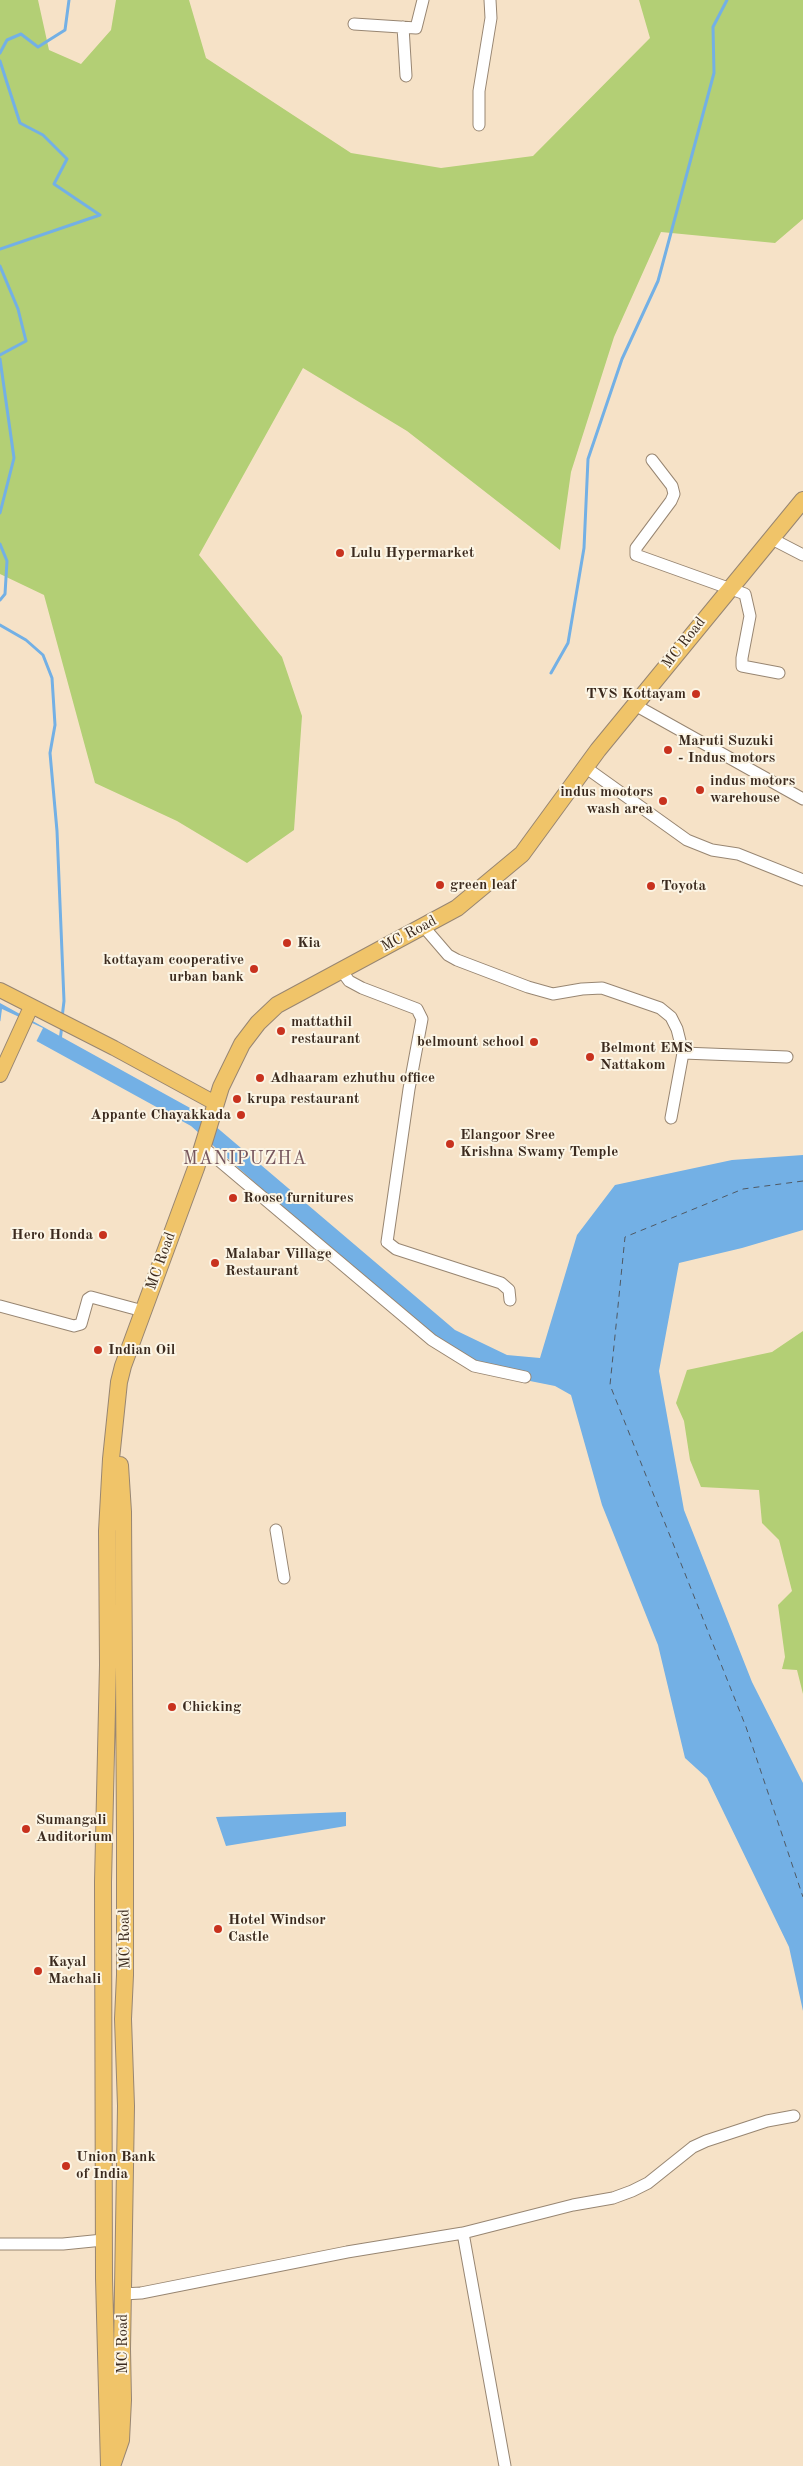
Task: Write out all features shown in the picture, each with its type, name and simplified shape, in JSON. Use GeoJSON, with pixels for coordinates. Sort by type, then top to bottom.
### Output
{"type":"FeatureCollection","features":[{"type":"Feature","properties":{"kind":"highway","name":"MC Road"},"geometry":{"type":"LineString","coordinates":[[110,2466],[104,2240],[104,1952],[107,1531],[111,1459],[123,1366],[205,1140],[215,1103],[242,1044],[258,1023],[289,997],[423,926],[469,899],[522,854],[585,766],[728,589],[803,500]]}},
{"type":"Feature","properties":{"kind":"highway","name":"MC Road"},"geometry":{"type":"LineString","coordinates":[[110,2466],[121,2440],[123,2419],[126,2106],[122,2020],[125,1950],[123,1512],[116,1410]]}},
{"type":"Feature","properties":{"kind":"highway"},"geometry":{"type":"LineString","coordinates":[[104,1952],[125,1950]]}},
{"type":"Feature","properties":{"kind":"main road"},"geometry":{"type":"LineString","coordinates":[[0,990],[215,1103]]}},
{"type":"Feature","properties":{"kind":"main road"},"geometry":{"type":"LineString","coordinates":[[0,1075],[31,1007]]}},
{"type":"Feature","properties":{"kind":"street"},"geometry":{"type":"LineString","coordinates":[[354,24],[416,28],[423,0]]}},
{"type":"Feature","properties":{"kind":"street"},"geometry":{"type":"LineString","coordinates":[[479,125],[479,91],[491,18],[490,0]]}},
{"type":"Feature","properties":{"kind":"street"},"geometry":{"type":"LineString","coordinates":[[403,28],[406,76]]}},
{"type":"Feature","properties":{"kind":"street"},"geometry":{"type":"LineString","coordinates":[[652,460],[672,486],[674,494],[671,501],[636,548],[636,555],[642,559],[746,594],[749,604],[749,622],[742,666],[779,673]]}},
{"type":"Feature","properties":{"kind":"street"},"geometry":{"type":"LineString","coordinates":[[772,539],[803,555]]}},
{"type":"Feature","properties":{"kind":"street"},"geometry":{"type":"LineString","coordinates":[[635,705],[803,799]]}},
{"type":"Feature","properties":{"kind":"street"},"geometry":{"type":"LineString","coordinates":[[585,766],[687,840],[712,850],[738,854],[803,880]]}},
{"type":"Feature","properties":{"kind":"street"},"geometry":{"type":"LineString","coordinates":[[423,926],[448,955],[528,987],[554,994],[602,988],[660,1008],[671,1017],[677,1029],[683,1053],[671,1118]]}},
{"type":"Feature","properties":{"kind":"street"},"geometry":{"type":"LineString","coordinates":[[341,970],[349,981],[362,988],[417,1009],[422,1019],[409,1089],[386,1242],[396,1249],[502,1283],[508,1290],[510,1300]]}},
{"type":"Feature","properties":{"kind":"street"},"geometry":{"type":"LineString","coordinates":[[683,1053],[787,1057]]}},
{"type":"Feature","properties":{"kind":"street"},"geometry":{"type":"LineString","coordinates":[[205,1140],[432,1340],[474,1366],[525,1378]]}},
{"type":"Feature","properties":{"kind":"street"},"geometry":{"type":"LineString","coordinates":[[0,1306],[74,1326],[81,1324],[88,1299],[91,1297],[143,1311]]}},
{"type":"Feature","properties":{"kind":"street"},"geometry":{"type":"LineString","coordinates":[[276,1530],[284,1578]]}},
{"type":"Feature","properties":{"kind":"street"},"geometry":{"type":"LineString","coordinates":[[123,2294],[141,2293],[329,2256],[463,2233],[632,2191],[648,2182],[693,2147],[706,2141],[767,2122],[794,2116]]}},
{"type":"Feature","properties":{"kind":"street"},"geometry":{"type":"LineString","coordinates":[[463,2233],[505,2466]]}},
{"type":"Feature","properties":{"kind":"street"},"geometry":{"type":"LineString","coordinates":[[0,2244],[63,2244],[104,2240]]}},
{"type":"Feature","properties":{"kind":"green space"},"geometry":{"type":"Polygon","coordinates":[[[0,0],[38,0],[49,50],[81,64],[111,30],[116,0],[189,0],[206,58],[351,153],[441,168],[533,156],[650,38],[639,0],[803,0],[803,219],[775,243],[661,232],[614,337],[571,472],[560,550],[407,431],[303,368],[199,555],[282,657],[302,716],[294,830],[247,863],[177,821],[95,783],[44,595],[0,574],[0,0]]]}},
{"type":"Feature","properties":{"kind":"green space"},"geometry":{"type":"Polygon","coordinates":[[[803,1331],[803,1694],[797,1670],[782,1669],[785,1657],[778,1605],[792,1591],[779,1540],[762,1523],[759,1490],[701,1487],[690,1460],[684,1421],[676,1403],[687,1370],[772,1352],[803,1331]]]}},
{"type":"Feature","properties":{"kind":"water"},"geometry":{"type":"Polygon","coordinates":[[[0,1003],[201,1114],[455,1330],[507,1355],[540,1358],[577,1235],[615,1185],[732,1160],[803,1155],[803,1230],[742,1248],[679,1263],[659,1371],[684,1510],[752,1682],[803,1783],[803,2011],[789,1947],[707,1778],[685,1758],[658,1645],[602,1505],[571,1395],[555,1386],[490,1373],[410,1320],[191,1126],[0,1021],[0,1003]]]}},
{"type":"Feature","properties":{"kind":"water"},"geometry":{"type":"Polygon","coordinates":[[[346,1812],[346,1826],[226,1846],[216,1817],[346,1812]]]}},
{"type":"Feature","properties":{"kind":"pier"},"geometry":{"type":"Polygon","coordinates":[[[2,1009],[43,1028],[36,1042],[0,1024],[2,1009]]]}},
{"type":"Feature","properties":{"kind":"waterway"},"geometry":{"type":"LineString","coordinates":[[0,53],[7,40],[21,34],[38,47],[65,30],[69,0]]}},
{"type":"Feature","properties":{"kind":"waterway"},"geometry":{"type":"LineString","coordinates":[[551,673],[568,643],[584,548],[588,459],[622,359],[658,281],[714,73],[713,27],[727,0]]}},
{"type":"Feature","properties":{"kind":"waterway"},"geometry":{"type":"LineString","coordinates":[[0,61],[20,123],[43,135],[67,159],[54,184],[100,215],[0,249]]}},
{"type":"Feature","properties":{"kind":"waterway"},"geometry":{"type":"LineString","coordinates":[[0,266],[18,309],[26,341],[0,355]]}},
{"type":"Feature","properties":{"kind":"waterway"},"geometry":{"type":"LineString","coordinates":[[0,359],[14,458],[0,513]]}},
{"type":"Feature","properties":{"kind":"waterway"},"geometry":{"type":"LineString","coordinates":[[0,544],[7,561],[5,594],[0,600]]}},
{"type":"Feature","properties":{"kind":"waterway"},"geometry":{"type":"LineString","coordinates":[[0,625],[26,640],[43,655],[52,678],[55,725],[50,753],[57,831],[64,1001],[62,1018]]}},
{"type":"Feature","properties":{"kind":"waterway"},"geometry":{"type":"LineString","coordinates":[[60,1041],[62,1025]]}},
{"type":"Feature","properties":{"kind":"ferry route"},"geometry":{"type":"LineString","coordinates":[[803,1181],[743,1189],[625,1237],[610,1385],[746,1727],[803,1897]]}},
{"type":"Feature","properties":{"kind":"place","name":"Lulu Hypermarket"},"geometry":{"type":"Point","coordinates":[340,553]}},
{"type":"Feature","properties":{"kind":"place","name":"TVS Kottayam"},"geometry":{"type":"Point","coordinates":[696,694]}},
{"type":"Feature","properties":{"kind":"place","name":"Maruti Suzuki - Indus motors"},"geometry":{"type":"Point","coordinates":[668,750]}},
{"type":"Feature","properties":{"kind":"place","name":"indus motors warehouse"},"geometry":{"type":"Point","coordinates":[700,790]}},
{"type":"Feature","properties":{"kind":"place","name":"indus mootors wash area"},"geometry":{"type":"Point","coordinates":[663,801]}},
{"type":"Feature","properties":{"kind":"place","name":"green leaf"},"geometry":{"type":"Point","coordinates":[440,885]}},
{"type":"Feature","properties":{"kind":"place","name":"Toyota"},"geometry":{"type":"Point","coordinates":[651,886]}},
{"type":"Feature","properties":{"kind":"place","name":"Kia"},"geometry":{"type":"Point","coordinates":[287,943]}},
{"type":"Feature","properties":{"kind":"place","name":"kottayam cooperative urban bank"},"geometry":{"type":"Point","coordinates":[254,969]}},
{"type":"Feature","properties":{"kind":"place","name":"mattathil restaurant"},"geometry":{"type":"Point","coordinates":[281,1031]}},
{"type":"Feature","properties":{"kind":"place","name":"belmount school"},"geometry":{"type":"Point","coordinates":[534,1042]}},
{"type":"Feature","properties":{"kind":"place","name":"Belmont EMS Nattakom"},"geometry":{"type":"Point","coordinates":[590,1057]}},
{"type":"Feature","properties":{"kind":"place","name":"Adhaaram ezhuthu office"},"geometry":{"type":"Point","coordinates":[260,1078]}},
{"type":"Feature","properties":{"kind":"place","name":"krupa restaurant"},"geometry":{"type":"Point","coordinates":[237,1099]}},
{"type":"Feature","properties":{"kind":"place","name":"Appante Chayakkada"},"geometry":{"type":"Point","coordinates":[241,1115]}},
{"type":"Feature","properties":{"kind":"place","name":"Elangoor Sree Krishna Swamy Temple"},"geometry":{"type":"Point","coordinates":[450,1144]}},
{"type":"Feature","properties":{"kind":"place","name":"Roose furnitures"},"geometry":{"type":"Point","coordinates":[233,1198]}},
{"type":"Feature","properties":{"kind":"place","name":"Hero Honda"},"geometry":{"type":"Point","coordinates":[103,1235]}},
{"type":"Feature","properties":{"kind":"place","name":"Malabar Village Restaurant"},"geometry":{"type":"Point","coordinates":[215,1263]}},
{"type":"Feature","properties":{"kind":"place","name":"Indian Oil"},"geometry":{"type":"Point","coordinates":[98,1350]}},
{"type":"Feature","properties":{"kind":"place","name":"Chicking"},"geometry":{"type":"Point","coordinates":[172,1707]}},
{"type":"Feature","properties":{"kind":"place","name":"Sumangali Auditorium"},"geometry":{"type":"Point","coordinates":[26,1829]}},
{"type":"Feature","properties":{"kind":"place","name":"Hotel Windsor Castle"},"geometry":{"type":"Point","coordinates":[218,1929]}},
{"type":"Feature","properties":{"kind":"place","name":"Kayal Machali"},"geometry":{"type":"Point","coordinates":[38,1971]}},
{"type":"Feature","properties":{"kind":"place","name":"Union Bank of India"},"geometry":{"type":"Point","coordinates":[66,2166]}},
{"type":"Feature","properties":{"kind":"district","name":"MANIPUZHA"},"geometry":{"type":"Point","coordinates":[245,1159]}}]}
